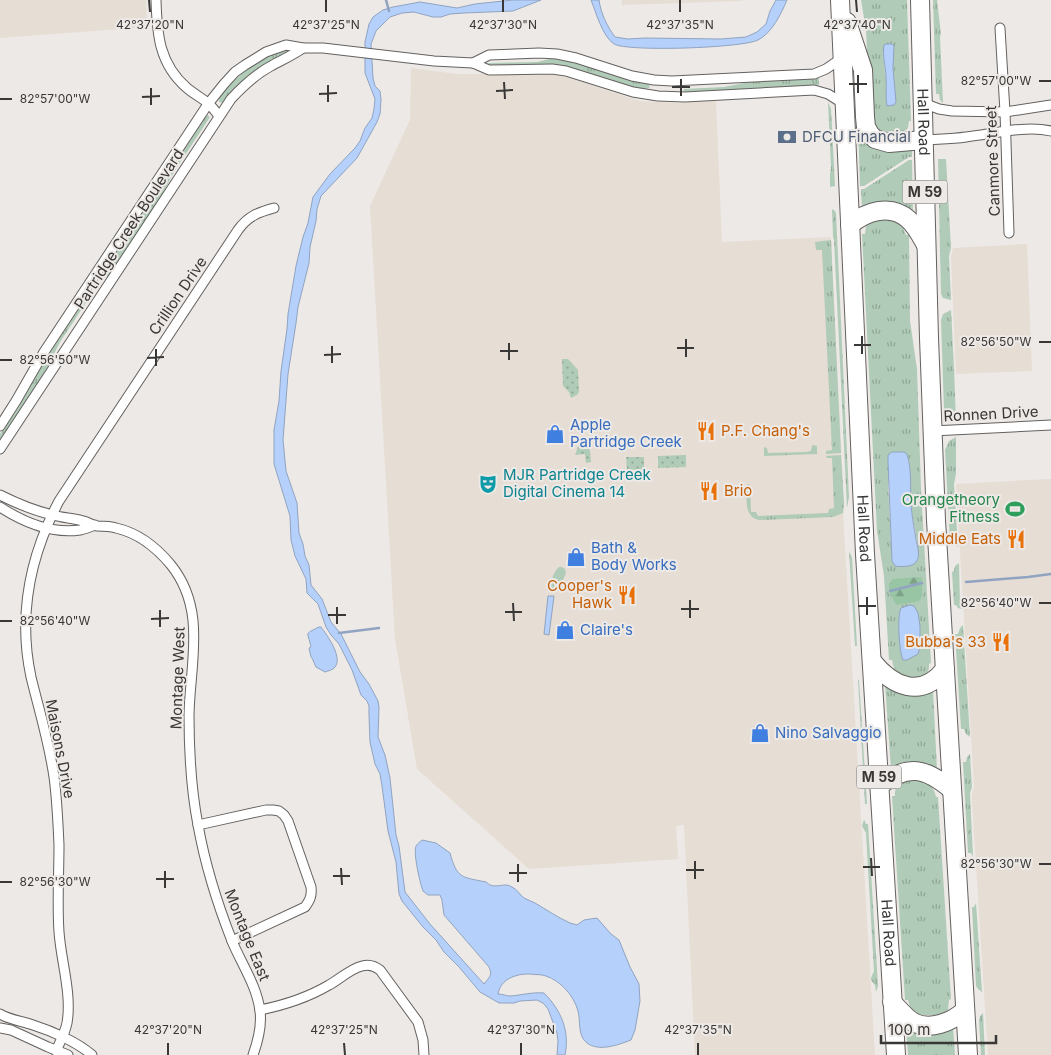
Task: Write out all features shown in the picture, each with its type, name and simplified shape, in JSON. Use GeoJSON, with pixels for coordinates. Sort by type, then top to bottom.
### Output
{"type":"FeatureCollection","features":[{"type":"Feature","properties":{"kind":"highway","name":"Hall Road"},"geometry":{"type":"LineString","coordinates":[[920,0],[932,431],[968,1055]]}},
{"type":"Feature","properties":{"kind":"highway","name":"Hall Road"},"geometry":{"type":"LineString","coordinates":[[840,1],[864,519],[896,1055]]}},
{"type":"Feature","properties":{"kind":"highway"},"geometry":{"type":"LineString","coordinates":[[840,1],[863,70],[866,127],[870,134],[875,139],[889,143],[924,140]]}},
{"type":"Feature","properties":{"kind":"highway"},"geometry":{"type":"LineString","coordinates":[[850,225],[873,211],[891,211],[909,220],[926,245]]}},
{"type":"Feature","properties":{"kind":"highway"},"geometry":{"type":"LineString","coordinates":[[872,661],[884,675],[893,681],[914,687],[928,684],[945,669]]}},
{"type":"Feature","properties":{"kind":"highway"},"geometry":{"type":"LineString","coordinates":[[879,786],[900,773],[920,771],[935,777],[952,790]]}},
{"type":"Feature","properties":{"kind":"highway"},"geometry":{"type":"LineString","coordinates":[[892,1002],[910,1020],[923,1025],[945,1023],[965,1010]]}},
{"type":"Feature","properties":{"kind":"street"},"geometry":{"type":"LineString","coordinates":[[156,0],[159,37],[168,66],[179,80],[208,104],[219,116]]}},
{"type":"Feature","properties":{"kind":"street","name":"Canmore Street"},"geometry":{"type":"LineString","coordinates":[[1000,28],[1009,233]]}},
{"type":"Feature","properties":{"kind":"street","name":"Partridge Creek Boulevard"},"geometry":{"type":"LineString","coordinates":[[0,426],[44,352],[208,104],[235,72],[255,58],[272,50],[286,45],[303,48],[313,47],[434,61],[473,63],[488,70],[537,69],[566,72],[624,90],[649,95],[685,97],[814,90],[828,94],[844,104]]}},
{"type":"Feature","properties":{"kind":"street","name":"Partridge Creek Boulevard"},"geometry":{"type":"LineString","coordinates":[[0,449],[219,116],[238,91],[255,76],[303,48]]}},
{"type":"Feature","properties":{"kind":"street","name":"Partridge Creek Boulevard"},"geometry":{"type":"LineString","coordinates":[[473,63],[488,55],[557,54],[576,58],[632,76],[672,81],[814,74],[826,69],[842,58]]}},
{"type":"Feature","properties":{"kind":"street"},"geometry":{"type":"LineString","coordinates":[[923,101],[931,106],[945,110],[1005,112],[1051,105]]}},
{"type":"Feature","properties":{"kind":"street"},"geometry":{"type":"LineString","coordinates":[[924,140],[1032,129],[1051,131]]}},
{"type":"Feature","properties":{"kind":"street","name":"Crillion Drive"},"geometry":{"type":"LineString","coordinates":[[52,515],[59,501],[238,230],[248,218],[274,208]]}},
{"type":"Feature","properties":{"kind":"street","name":"Ronnen Drive"},"geometry":{"type":"LineString","coordinates":[[932,431],[1051,425]]}},
{"type":"Feature","properties":{"kind":"street","name":"Montage West"},"geometry":{"type":"LineString","coordinates":[[0,495],[52,515],[126,531],[150,544],[180,577],[192,605],[194,626],[190,698],[190,759],[198,825]]}},
{"type":"Feature","properties":{"kind":"street","name":"Montage West"},"geometry":{"type":"LineString","coordinates":[[0,507],[14,516],[59,530],[82,530],[95,525]]}},
{"type":"Feature","properties":{"kind":"street","name":"Maisons Drive"},"geometry":{"type":"LineString","coordinates":[[52,515],[36,553],[29,586],[26,636],[31,678],[46,734],[58,809],[59,930],[68,1007],[67,1021],[56,1051]]}},
{"type":"Feature","properties":{"kind":"street"},"geometry":{"type":"LineString","coordinates":[[198,825],[266,810],[279,811],[284,814],[288,821],[311,887],[310,901],[304,907],[232,941]]}},
{"type":"Feature","properties":{"kind":"street","name":"Montage East"},"geometry":{"type":"LineString","coordinates":[[198,825],[213,888],[232,941],[254,987],[260,1010],[260,1033],[253,1055]]}},
{"type":"Feature","properties":{"kind":"street"},"geometry":{"type":"LineString","coordinates":[[260,1010],[308,997],[356,968],[371,965],[380,970],[418,1022],[423,1040],[424,1055]]}},
{"type":"Feature","properties":{"kind":"street"},"geometry":{"type":"LineString","coordinates":[[0,1014],[62,1037],[92,1055]]}},
{"type":"Feature","properties":{"kind":"street"},"geometry":{"type":"LineString","coordinates":[[0,1028],[11,1030],[68,1055]]}},
{"type":"Feature","properties":{"kind":"shaded area"},"geometry":{"type":"Polygon","coordinates":[[[0,0],[146,0],[147,27],[0,38],[0,0]]]}},
{"type":"Feature","properties":{"kind":"shaded area"},"geometry":{"type":"Polygon","coordinates":[[[622,0],[743,0],[622,5],[622,0]]]}},
{"type":"Feature","properties":{"kind":"shaded area"},"geometry":{"type":"Polygon","coordinates":[[[411,68],[458,74],[554,75],[570,78],[640,101],[679,103],[716,100],[722,242],[831,237],[843,513],[875,1055],[695,1055],[684,825],[676,826],[678,859],[529,869],[417,769],[395,639],[370,206],[410,120],[411,68]]]}},
{"type":"Feature","properties":{"kind":"shaded area"},"geometry":{"type":"Polygon","coordinates":[[[1027,244],[1032,371],[956,374],[951,257],[953,248],[1027,244]]]}},
{"type":"Feature","properties":{"kind":"shaded area"},"geometry":{"type":"Polygon","coordinates":[[[1051,479],[1051,1055],[988,1055],[972,801],[974,787],[956,484],[1051,479]]]}},
{"type":"Feature","properties":{"kind":"green space"},"geometry":{"type":"Polygon","coordinates":[[[861,0],[907,0],[911,121],[909,121],[908,128],[903,132],[891,134],[882,132],[870,116],[866,30],[861,0]],[[883,52],[886,102],[895,97],[893,62],[883,52]]]}},
{"type":"Feature","properties":{"kind":"green space"},"geometry":{"type":"Polygon","coordinates":[[[933,0],[937,0],[941,34],[943,103],[940,100],[939,94],[936,94],[933,0]]]}},
{"type":"Feature","properties":{"kind":"green space"},"geometry":{"type":"Polygon","coordinates":[[[286,50],[288,53],[265,65],[223,103],[219,102],[219,97],[249,68],[276,53],[286,50]]]}},
{"type":"Feature","properties":{"kind":"green space"},"geometry":{"type":"Polygon","coordinates":[[[554,58],[575,62],[648,84],[650,87],[643,89],[624,86],[561,66],[487,65],[489,63],[537,62],[554,58]]]}},
{"type":"Feature","properties":{"kind":"green space"},"geometry":{"type":"Polygon","coordinates":[[[819,78],[819,85],[683,91],[684,89],[724,87],[749,82],[819,78]]]}},
{"type":"Feature","properties":{"kind":"green space"},"geometry":{"type":"Polygon","coordinates":[[[828,102],[831,109],[835,186],[830,187],[831,168],[828,102]]]}},
{"type":"Feature","properties":{"kind":"green space"},"geometry":{"type":"Polygon","coordinates":[[[207,115],[210,117],[174,172],[158,202],[109,276],[105,277],[104,271],[207,115]]]}},
{"type":"Feature","properties":{"kind":"green space"},"geometry":{"type":"Polygon","coordinates":[[[858,123],[912,149],[912,157],[909,157],[864,186],[860,186],[858,123]]]}},
{"type":"Feature","properties":{"kind":"green space"},"geometry":{"type":"Polygon","coordinates":[[[938,159],[946,159],[951,248],[949,256],[951,300],[943,298],[941,294],[938,159]]]}},
{"type":"Feature","properties":{"kind":"green space"},"geometry":{"type":"Polygon","coordinates":[[[909,160],[912,160],[913,214],[862,208],[861,189],[864,189],[909,160]]]}},
{"type":"Feature","properties":{"kind":"green space"},"geometry":{"type":"Polygon","coordinates":[[[832,209],[836,213],[849,497],[847,508],[834,240],[832,209]]]}},
{"type":"Feature","properties":{"kind":"green space"},"geometry":{"type":"Polygon","coordinates":[[[891,219],[902,225],[906,235],[909,235],[910,321],[917,369],[921,489],[931,663],[926,674],[920,677],[903,676],[897,672],[892,660],[889,660],[884,576],[877,531],[862,234],[865,234],[866,226],[871,220],[891,219]],[[909,460],[888,483],[892,561],[906,566],[913,565],[918,547],[912,513],[909,460]],[[907,606],[901,608],[899,629],[920,647],[918,613],[907,606]]]}},
{"type":"Feature","properties":{"kind":"green space"},"geometry":{"type":"Polygon","coordinates":[[[831,240],[841,453],[826,454],[826,451],[832,450],[822,250],[816,250],[815,242],[831,240]]]}},
{"type":"Feature","properties":{"kind":"green space"},"geometry":{"type":"Polygon","coordinates":[[[89,294],[91,295],[60,342],[44,374],[0,441],[0,434],[17,410],[49,354],[89,294]]]}},
{"type":"Feature","properties":{"kind":"green space"},"geometry":{"type":"Polygon","coordinates":[[[951,310],[956,422],[949,418],[944,410],[941,320],[943,314],[951,310]]]}},
{"type":"Feature","properties":{"kind":"green space"},"geometry":{"type":"Polygon","coordinates":[[[562,359],[568,359],[578,370],[579,392],[571,398],[569,392],[563,386],[562,359]]]}},
{"type":"Feature","properties":{"kind":"green space"},"geometry":{"type":"Polygon","coordinates":[[[956,437],[956,474],[954,484],[958,547],[950,540],[945,450],[949,441],[956,437]]]}},
{"type":"Feature","properties":{"kind":"green space"},"geometry":{"type":"Polygon","coordinates":[[[584,443],[590,450],[591,462],[586,463],[585,454],[575,455],[579,444],[584,443]]]}},
{"type":"Feature","properties":{"kind":"green space"},"geometry":{"type":"Polygon","coordinates":[[[812,445],[817,446],[817,454],[764,456],[764,447],[767,448],[768,453],[805,452],[811,451],[812,445]]]}},
{"type":"Feature","properties":{"kind":"green space"},"geometry":{"type":"Polygon","coordinates":[[[686,455],[686,467],[658,468],[658,456],[686,455]]]}},
{"type":"Feature","properties":{"kind":"green space"},"geometry":{"type":"Polygon","coordinates":[[[841,455],[843,513],[833,517],[759,520],[750,515],[747,505],[747,484],[750,485],[751,512],[756,512],[758,516],[828,513],[829,509],[834,508],[832,458],[827,458],[826,456],[841,455]]]}},
{"type":"Feature","properties":{"kind":"green space"},"geometry":{"type":"Polygon","coordinates":[[[626,457],[644,457],[644,469],[627,470],[626,457]]]}},
{"type":"Feature","properties":{"kind":"green space"},"geometry":{"type":"Polygon","coordinates":[[[849,551],[852,558],[857,646],[855,646],[849,551]]]}},
{"type":"Feature","properties":{"kind":"green space"},"geometry":{"type":"Polygon","coordinates":[[[959,563],[960,605],[962,609],[954,605],[952,572],[959,563]]]}},
{"type":"Feature","properties":{"kind":"green space"},"geometry":{"type":"Polygon","coordinates":[[[559,567],[565,569],[566,573],[558,591],[553,592],[550,590],[551,581],[559,567]]]}},
{"type":"Feature","properties":{"kind":"green space"},"geometry":{"type":"Polygon","coordinates":[[[922,578],[922,596],[919,601],[897,605],[890,591],[889,585],[891,581],[893,579],[922,578]]]}},
{"type":"Feature","properties":{"kind":"green space"},"geometry":{"type":"Polygon","coordinates":[[[963,625],[970,737],[964,729],[961,729],[955,634],[958,634],[963,625]]]}},
{"type":"Feature","properties":{"kind":"green space"},"geometry":{"type":"Polygon","coordinates":[[[859,680],[867,804],[865,804],[859,680]]]}},
{"type":"Feature","properties":{"kind":"green space"},"geometry":{"type":"Polygon","coordinates":[[[885,684],[933,690],[937,770],[891,769],[885,684]]]}},
{"type":"Feature","properties":{"kind":"green space"},"geometry":{"type":"Polygon","coordinates":[[[970,754],[973,857],[971,853],[968,853],[963,762],[966,762],[970,754]]]}},
{"type":"Feature","properties":{"kind":"green space"},"geometry":{"type":"Polygon","coordinates":[[[919,779],[930,786],[934,790],[936,797],[938,797],[951,999],[949,1000],[948,1010],[943,1014],[937,1015],[916,1013],[909,1005],[908,1000],[905,1000],[892,796],[895,796],[895,790],[902,781],[919,779]]]}},
{"type":"Feature","properties":{"kind":"green space"},"geometry":{"type":"Polygon","coordinates":[[[864,820],[868,824],[878,986],[876,992],[875,985],[871,980],[874,971],[866,833],[862,826],[864,820]]]}},
{"type":"Feature","properties":{"kind":"green space"},"geometry":{"type":"Polygon","coordinates":[[[976,903],[982,992],[976,986],[972,907],[976,903]]]}},
{"type":"Feature","properties":{"kind":"green space"},"geometry":{"type":"Polygon","coordinates":[[[983,1013],[985,1055],[981,1055],[979,1021],[983,1013]]]}},
{"type":"Feature","properties":{"kind":"green space"},"geometry":{"type":"Polygon","coordinates":[[[906,1026],[953,1027],[955,1055],[908,1055],[906,1026]]]}},
{"type":"Feature","properties":{"kind":"water"},"geometry":{"type":"Polygon","coordinates":[[[513,0],[541,0],[513,11],[450,14],[441,17],[414,12],[402,13],[390,17],[376,31],[371,44],[373,78],[375,86],[380,91],[380,114],[357,158],[321,196],[317,209],[309,263],[298,307],[288,374],[283,440],[286,471],[297,503],[299,533],[309,565],[311,585],[322,599],[331,622],[341,634],[360,672],[378,701],[378,737],[385,755],[390,778],[405,892],[430,924],[484,984],[489,978],[489,967],[444,915],[440,895],[428,895],[423,891],[415,855],[416,846],[422,840],[436,843],[450,853],[455,868],[462,875],[493,886],[509,885],[524,898],[570,923],[577,925],[584,920],[597,918],[619,940],[639,984],[640,1001],[635,1030],[631,1040],[615,1046],[603,1047],[592,1046],[587,1043],[582,1036],[578,1011],[573,1000],[562,985],[552,978],[542,975],[517,975],[506,980],[500,987],[498,994],[509,996],[544,993],[555,1006],[563,1021],[566,1038],[565,1055],[557,1055],[557,1033],[548,1009],[543,1003],[537,1000],[499,1003],[480,992],[402,901],[399,894],[396,862],[388,831],[380,774],[375,764],[370,742],[369,706],[361,695],[352,670],[339,644],[326,627],[318,604],[307,593],[306,579],[295,556],[291,540],[290,516],[274,464],[274,430],[288,314],[296,266],[313,197],[330,174],[360,141],[365,128],[372,118],[374,109],[375,99],[365,73],[365,42],[369,24],[373,17],[383,10],[420,2],[457,8],[513,0]]]}},
{"type":"Feature","properties":{"kind":"water"},"geometry":{"type":"Polygon","coordinates":[[[591,0],[599,0],[605,20],[615,37],[628,39],[721,39],[746,37],[757,32],[766,24],[776,0],[787,0],[772,28],[758,40],[748,43],[709,47],[640,48],[614,44],[603,30],[591,0]]]}},
{"type":"Feature","properties":{"kind":"water"},"geometry":{"type":"Polygon","coordinates":[[[884,45],[894,46],[893,68],[896,102],[894,105],[887,106],[883,53],[884,45]]]}},
{"type":"Feature","properties":{"kind":"water"},"geometry":{"type":"Polygon","coordinates":[[[892,452],[904,452],[907,454],[910,466],[911,509],[918,554],[914,564],[906,566],[895,566],[892,561],[888,455],[892,452]]]}},
{"type":"Feature","properties":{"kind":"water"},"geometry":{"type":"Polygon","coordinates":[[[548,596],[554,596],[549,635],[544,634],[548,596]]]}},
{"type":"Feature","properties":{"kind":"water"},"geometry":{"type":"Polygon","coordinates":[[[910,605],[914,606],[918,613],[920,647],[918,654],[903,660],[900,649],[899,619],[901,608],[910,605]]]}},
{"type":"Feature","properties":{"kind":"water"},"geometry":{"type":"Polygon","coordinates":[[[321,627],[330,641],[337,658],[335,667],[325,672],[316,667],[309,648],[311,647],[308,634],[321,627]]]}},
{"type":"Feature","properties":{"kind":"waterway"},"geometry":{"type":"LineString","coordinates":[[386,0],[389,11]]}},
{"type":"Feature","properties":{"kind":"waterway"},"geometry":{"type":"LineString","coordinates":[[966,582],[1051,574]]}},
{"type":"Feature","properties":{"kind":"waterway"},"geometry":{"type":"LineString","coordinates":[[890,591],[922,583]]}},
{"type":"Feature","properties":{"kind":"waterway"},"geometry":{"type":"LineString","coordinates":[[339,633],[379,628]]}},
{"type":"Feature","properties":{"kind":"place","name":"DFCU Financial"},"geometry":{"type":"Point","coordinates":[787,137]}},
{"type":"Feature","properties":{"kind":"place","name":"P.F. Chang's"},"geometry":{"type":"Point","coordinates":[706,431]}},
{"type":"Feature","properties":{"kind":"place","name":"Apple Partridge Creek"},"geometry":{"type":"Point","coordinates":[555,434]}},
{"type":"Feature","properties":{"kind":"place","name":"MJR Partridge Creek Digital Cinema 14"},"geometry":{"type":"Point","coordinates":[488,484]}},
{"type":"Feature","properties":{"kind":"place","name":"Brio"},"geometry":{"type":"Point","coordinates":[709,491]}},
{"type":"Feature","properties":{"kind":"place","name":"Orangetheory Fitness"},"geometry":{"type":"Point","coordinates":[1015,509]}},
{"type":"Feature","properties":{"kind":"place","name":"Middle Eats"},"geometry":{"type":"Point","coordinates":[1016,539]}},
{"type":"Feature","properties":{"kind":"place","name":"Bath & Body Works"},"geometry":{"type":"Point","coordinates":[576,557]}},
{"type":"Feature","properties":{"kind":"place","name":"Cooper's Hawk"},"geometry":{"type":"Point","coordinates":[627,595]}},
{"type":"Feature","properties":{"kind":"place","name":"Claire's"},"geometry":{"type":"Point","coordinates":[565,630]}},
{"type":"Feature","properties":{"kind":"place","name":"Bubba's 33"},"geometry":{"type":"Point","coordinates":[1001,642]}},
{"type":"Feature","properties":{"kind":"place","name":"Nino Salvaggio"},"geometry":{"type":"Point","coordinates":[760,733]}}]}
